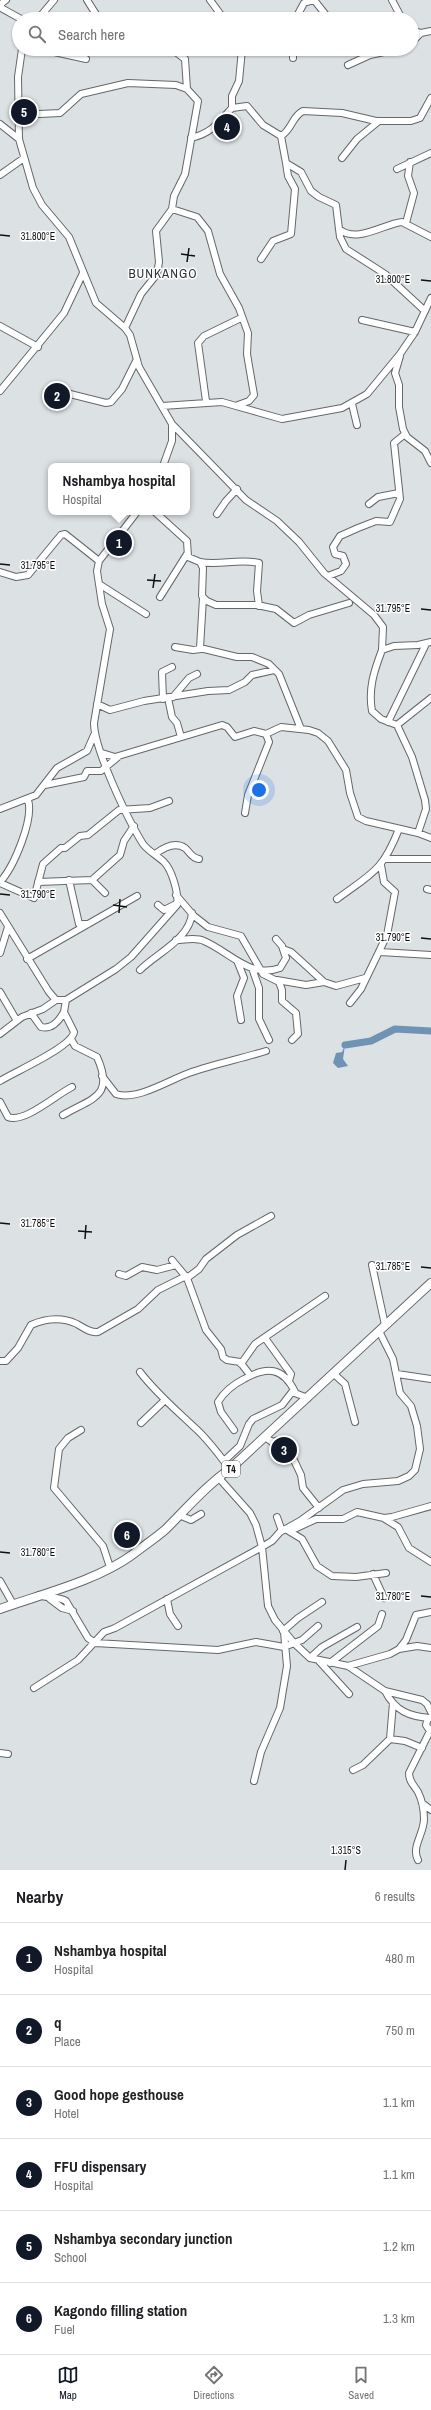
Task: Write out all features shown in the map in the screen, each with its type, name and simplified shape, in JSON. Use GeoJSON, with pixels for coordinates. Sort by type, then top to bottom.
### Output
{"type":"FeatureCollection","features":[{"type":"Feature","properties":{"kind":"highway","name":"T4"},"geometry":{"type":"LineString","coordinates":[[0,1609],[110,1567],[135,1552],[164,1530],[218,1477],[230,1469],[308,1398],[431,1283]]}},
{"type":"Feature","properties":{"kind":"street"},"geometry":{"type":"LineString","coordinates":[[6,0],[1,4],[1,8],[12,14]]}},
{"type":"Feature","properties":{"kind":"street"},"geometry":{"type":"LineString","coordinates":[[44,12],[54,0]]}},
{"type":"Feature","properties":{"kind":"street"},"geometry":{"type":"LineString","coordinates":[[210,0],[219,12]]}},
{"type":"Feature","properties":{"kind":"street"},"geometry":{"type":"LineString","coordinates":[[299,12],[304,3],[314,0],[324,12]]}},
{"type":"Feature","properties":{"kind":"street"},"geometry":{"type":"LineString","coordinates":[[392,0],[398,12]]}},
{"type":"Feature","properties":{"kind":"street"},"geometry":{"type":"LineString","coordinates":[[91,1],[96,12]]}},
{"type":"Feature","properties":{"kind":"street"},"geometry":{"type":"LineString","coordinates":[[420,33],[431,31]]}},
{"type":"Feature","properties":{"kind":"street"},"geometry":{"type":"LineString","coordinates":[[21,56],[18,77],[19,139],[36,196],[69,237],[96,303],[125,328],[130,335],[136,361],[172,424],[199,454],[251,504],[277,521],[300,542],[328,576],[378,619],[384,635],[382,650],[372,680],[371,702],[375,715],[397,725],[412,757],[425,800],[426,809],[418,833]]}},
{"type":"Feature","properties":{"kind":"street"},"geometry":{"type":"LineString","coordinates":[[72,56],[86,59]]}},
{"type":"Feature","properties":{"kind":"street"},"geometry":{"type":"LineString","coordinates":[[181,56],[185,59],[187,89]]}},
{"type":"Feature","properties":{"kind":"street"},"geometry":{"type":"LineString","coordinates":[[191,138],[204,134],[216,127],[232,108],[232,96],[239,81],[241,56]]}},
{"type":"Feature","properties":{"kind":"street"},"geometry":{"type":"LineString","coordinates":[[348,65],[368,56]]}},
{"type":"Feature","properties":{"kind":"street"},"geometry":{"type":"LineString","coordinates":[[19,115],[60,113],[81,94],[128,83],[176,85],[187,89],[198,101],[185,174],[174,196],[172,209],[156,231],[159,262],[157,274],[142,294],[125,328]]}},
{"type":"Feature","properties":{"kind":"street"},"geometry":{"type":"LineString","coordinates":[[281,136],[288,132],[298,114],[303,111],[342,113],[379,121],[417,120],[431,98]]}},
{"type":"Feature","properties":{"kind":"street"},"geometry":{"type":"LineString","coordinates":[[232,108],[247,106],[263,125],[281,136],[288,176],[295,189],[291,234],[273,241],[261,259]]}},
{"type":"Feature","properties":{"kind":"street"},"geometry":{"type":"LineString","coordinates":[[342,158],[357,139],[379,121]]}},
{"type":"Feature","properties":{"kind":"street"},"geometry":{"type":"LineString","coordinates":[[0,124],[19,139]]}},
{"type":"Feature","properties":{"kind":"street"},"geometry":{"type":"LineString","coordinates":[[397,169],[431,153]]}},
{"type":"Feature","properties":{"kind":"street"},"geometry":{"type":"LineString","coordinates":[[0,174],[24,158]]}},
{"type":"Feature","properties":{"kind":"street"},"geometry":{"type":"LineString","coordinates":[[406,223],[414,193],[408,176],[410,162]]}},
{"type":"Feature","properties":{"kind":"street"},"geometry":{"type":"LineString","coordinates":[[286,163],[301,172],[315,195],[336,205],[342,242],[351,254],[386,274],[425,311]]}},
{"type":"Feature","properties":{"kind":"street"},"geometry":{"type":"LineString","coordinates":[[172,209],[197,217],[208,231],[220,274],[239,308],[241,318],[248,333],[247,351],[254,395],[249,401],[238,405]]}},
{"type":"Feature","properties":{"kind":"street"},"geometry":{"type":"LineString","coordinates":[[339,229],[346,234],[354,234],[376,231],[399,222],[406,223],[415,231],[431,237]]}},
{"type":"Feature","properties":{"kind":"street"},"geometry":{"type":"LineString","coordinates":[[0,391],[38,347],[64,313],[83,273]]}},
{"type":"Feature","properties":{"kind":"street"},"geometry":{"type":"LineString","coordinates":[[162,406],[206,401],[222,402],[238,405],[282,419],[333,411],[352,404],[374,387],[400,354],[415,332],[431,298]]}},
{"type":"Feature","properties":{"kind":"street"},"geometry":{"type":"LineString","coordinates":[[206,401],[198,343],[204,336],[241,318]]}},
{"type":"Feature","properties":{"kind":"street"},"geometry":{"type":"LineString","coordinates":[[362,320],[415,332]]}},
{"type":"Feature","properties":{"kind":"street"},"geometry":{"type":"LineString","coordinates":[[0,326],[38,347]]}},
{"type":"Feature","properties":{"kind":"street"},"geometry":{"type":"LineString","coordinates":[[400,354],[395,373],[399,385],[400,414],[405,434],[422,448],[431,463]]}},
{"type":"Feature","properties":{"kind":"street"},"geometry":{"type":"LineString","coordinates":[[52,395],[58,391],[106,403],[111,402],[122,389],[136,361]]}},
{"type":"Feature","properties":{"kind":"street"},"geometry":{"type":"LineString","coordinates":[[352,404],[358,425]]}},
{"type":"Feature","properties":{"kind":"street"},"geometry":{"type":"LineString","coordinates":[[164,463],[172,441],[172,424]]}},
{"type":"Feature","properties":{"kind":"street"},"geometry":{"type":"LineString","coordinates":[[328,576],[341,571],[346,564],[343,556],[335,554],[333,547],[337,539],[374,521],[390,522],[399,503],[394,445],[396,440],[405,434]]}},
{"type":"Feature","properties":{"kind":"street"},"geometry":{"type":"LineString","coordinates":[[217,514],[226,500],[237,489]]}},
{"type":"Feature","properties":{"kind":"street"},"geometry":{"type":"LineString","coordinates":[[369,504],[378,498],[399,493]]}},
{"type":"Feature","properties":{"kind":"street"},"geometry":{"type":"LineString","coordinates":[[87,752],[94,735],[97,704],[110,629],[99,584],[99,561],[135,515]]}},
{"type":"Feature","properties":{"kind":"street"},"geometry":{"type":"LineString","coordinates":[[158,515],[187,541],[187,554],[160,597]]}},
{"type":"Feature","properties":{"kind":"street"},"geometry":{"type":"LineString","coordinates":[[0,572],[16,577],[28,576],[61,535],[65,534],[99,561]]}},
{"type":"Feature","properties":{"kind":"street"},"geometry":{"type":"LineString","coordinates":[[187,554],[190,558],[200,562],[215,564],[225,561],[258,563],[257,591],[259,606]]}},
{"type":"Feature","properties":{"kind":"street"},"geometry":{"type":"LineString","coordinates":[[200,562],[203,568],[201,649]]}},
{"type":"Feature","properties":{"kind":"street"},"geometry":{"type":"LineString","coordinates":[[99,584],[146,614]]}},
{"type":"Feature","properties":{"kind":"street"},"geometry":{"type":"LineString","coordinates":[[203,598],[212,604],[224,606],[239,604],[278,610],[289,622],[294,623],[311,614],[349,603]]}},
{"type":"Feature","properties":{"kind":"street"},"geometry":{"type":"LineString","coordinates":[[382,650],[394,646],[428,643]]}},
{"type":"Feature","properties":{"kind":"street"},"geometry":{"type":"LineString","coordinates":[[388,722],[428,643]]}},
{"type":"Feature","properties":{"kind":"street"},"geometry":{"type":"LineString","coordinates":[[175,647],[193,650],[201,649],[237,657],[252,657],[265,662],[281,678],[301,729]]}},
{"type":"Feature","properties":{"kind":"street"},"geometry":{"type":"LineString","coordinates":[[172,667],[162,672],[172,717],[177,723],[178,732],[181,737]]}},
{"type":"Feature","properties":{"kind":"street"},"geometry":{"type":"LineString","coordinates":[[97,704],[110,710],[130,704],[232,690],[245,682],[252,675],[274,670]]}},
{"type":"Feature","properties":{"kind":"street"},"geometry":{"type":"LineString","coordinates":[[168,698],[197,674]]}},
{"type":"Feature","properties":{"kind":"street"},"geometry":{"type":"LineString","coordinates":[[397,725],[431,698]]}},
{"type":"Feature","properties":{"kind":"street"},"geometry":{"type":"LineString","coordinates":[[45,785],[84,777],[87,771],[101,771],[118,757],[222,725],[227,727],[235,737],[254,731],[266,734],[281,727],[301,729],[318,733],[328,741],[338,755],[346,770],[350,793],[358,817],[366,822],[418,833],[431,838]]}},
{"type":"Feature","properties":{"kind":"street"},"geometry":{"type":"LineString","coordinates":[[245,813],[245,802],[269,742],[266,734]]}},
{"type":"Feature","properties":{"kind":"street"},"geometry":{"type":"LineString","coordinates":[[0,1034],[17,1021],[31,1013],[43,1009],[56,1000],[66,1000],[116,969],[131,957],[166,920],[177,903],[169,869],[144,845],[106,766],[94,735]]}},
{"type":"Feature","properties":{"kind":"street"},"geometry":{"type":"LineString","coordinates":[[0,809],[28,800],[45,785],[57,768],[87,752],[101,750],[118,757]]}},
{"type":"Feature","properties":{"kind":"street"},"geometry":{"type":"LineString","coordinates":[[28,800],[30,816],[11,868],[0,883],[33,898],[43,864],[56,852],[78,837],[88,835],[116,811],[150,808],[169,801]]}},
{"type":"Feature","properties":{"kind":"street"},"geometry":{"type":"LineString","coordinates":[[38,882],[92,880],[120,855],[124,841],[134,826]]}},
{"type":"Feature","properties":{"kind":"street"},"geometry":{"type":"LineString","coordinates":[[337,899],[368,879],[381,865],[398,829]]}},
{"type":"Feature","properties":{"kind":"street"},"geometry":{"type":"LineString","coordinates":[[155,854],[167,847],[179,846],[186,850],[193,858],[199,859]]}},
{"type":"Feature","properties":{"kind":"street"},"geometry":{"type":"LineString","coordinates":[[385,859],[431,859]]}},
{"type":"Feature","properties":{"kind":"street"},"geometry":{"type":"LineString","coordinates":[[350,1003],[361,989],[365,978],[380,952],[390,926],[395,894],[394,890],[384,882],[381,865]]}},
{"type":"Feature","properties":{"kind":"street"},"geometry":{"type":"LineString","coordinates":[[69,880],[79,924],[92,923]]}},
{"type":"Feature","properties":{"kind":"street"},"geometry":{"type":"LineString","coordinates":[[92,880],[105,893]]}},
{"type":"Feature","properties":{"kind":"street"},"geometry":{"type":"LineString","coordinates":[[176,895],[192,913],[208,927],[241,936],[260,970],[266,976],[276,980],[306,985],[324,982]]}},
{"type":"Feature","properties":{"kind":"street"},"geometry":{"type":"LineString","coordinates":[[27,959],[137,896]]}},
{"type":"Feature","properties":{"kind":"street"},"geometry":{"type":"LineString","coordinates":[[158,905],[164,910],[177,903]]}},
{"type":"Feature","properties":{"kind":"street"},"geometry":{"type":"LineString","coordinates":[[0,913],[44,986],[56,1000]]}},
{"type":"Feature","properties":{"kind":"street"},"geometry":{"type":"LineString","coordinates":[[140,970],[188,928],[192,913]]}},
{"type":"Feature","properties":{"kind":"street"},"geometry":{"type":"LineString","coordinates":[[0,953],[8,927]]}},
{"type":"Feature","properties":{"kind":"street"},"geometry":{"type":"LineString","coordinates":[[176,940],[204,941],[238,963],[260,970],[272,971],[280,968],[286,958],[283,949],[276,939]]}},
{"type":"Feature","properties":{"kind":"street"},"geometry":{"type":"LineString","coordinates":[[283,949],[291,952],[324,982],[336,986],[365,978]]}},
{"type":"Feature","properties":{"kind":"street"},"geometry":{"type":"LineString","coordinates":[[380,952],[431,955]]}},
{"type":"Feature","properties":{"kind":"street"},"geometry":{"type":"LineString","coordinates":[[238,963],[244,978],[237,996],[241,1020]]}},
{"type":"Feature","properties":{"kind":"street"},"geometry":{"type":"LineString","coordinates":[[252,968],[259,988],[259,1019],[270,1040]]}},
{"type":"Feature","properties":{"kind":"street"},"geometry":{"type":"LineString","coordinates":[[276,980],[282,987],[283,1002],[296,1013],[298,1034],[292,1040]]}},
{"type":"Feature","properties":{"kind":"street"},"geometry":{"type":"LineString","coordinates":[[0,992],[3,1001],[17,1021]]}},
{"type":"Feature","properties":{"kind":"street"},"geometry":{"type":"LineString","coordinates":[[31,1013],[38,1024],[45,1028],[56,1023],[64,1012],[66,1000]]}},
{"type":"Feature","properties":{"kind":"street"},"geometry":{"type":"LineString","coordinates":[[0,1081],[45,1056],[71,1039],[74,1032],[64,1012]]}},
{"type":"Feature","properties":{"kind":"street"},"geometry":{"type":"LineString","coordinates":[[63,1115],[98,1096],[103,1087],[102,1076],[96,1057],[75,1046],[71,1039]]}},
{"type":"Feature","properties":{"kind":"street"},"geometry":{"type":"LineString","coordinates":[[102,1076],[116,1094],[131,1095],[166,1084],[188,1074],[266,1051]]}},
{"type":"Feature","properties":{"kind":"street"},"geometry":{"type":"LineString","coordinates":[[0,1102],[6,1114],[12,1119],[37,1110],[52,1097],[72,1087]]}},
{"type":"Feature","properties":{"kind":"street"},"geometry":{"type":"LineString","coordinates":[[0,1361],[6,1361],[18,1348],[31,1325],[55,1318],[78,1325],[90,1331],[98,1332],[138,1309],[158,1290],[199,1269],[206,1259],[237,1235],[271,1216]]}},
{"type":"Feature","properties":{"kind":"street"},"geometry":{"type":"LineString","coordinates":[[118,1274],[126,1276],[142,1267],[157,1270],[174,1263],[186,1277],[206,1330],[221,1349],[223,1357],[242,1364],[250,1375]]}},
{"type":"Feature","properties":{"kind":"street"},"geometry":{"type":"LineString","coordinates":[[34,1688],[78,1660],[104,1632],[262,1547],[352,1486],[398,1481],[415,1470],[420,1449],[419,1433],[411,1406],[400,1393],[393,1359],[382,1328],[372,1264]]}},
{"type":"Feature","properties":{"kind":"street"},"geometry":{"type":"LineString","coordinates":[[242,1364],[251,1348],[324,1296]]}},
{"type":"Feature","properties":{"kind":"street"},"geometry":{"type":"LineString","coordinates":[[265,1338],[291,1374],[289,1382]]}},
{"type":"Feature","properties":{"kind":"street"},"geometry":{"type":"LineString","coordinates":[[234,1430],[221,1412],[218,1402],[232,1387],[258,1371],[268,1370],[281,1373],[295,1392],[308,1398]]}},
{"type":"Feature","properties":{"kind":"street"},"geometry":{"type":"LineString","coordinates":[[140,1372],[165,1400],[199,1431],[230,1469]]}},
{"type":"Feature","properties":{"kind":"street"},"geometry":{"type":"LineString","coordinates":[[334,1374],[345,1384],[356,1422]]}},
{"type":"Feature","properties":{"kind":"street"},"geometry":{"type":"LineString","coordinates":[[397,1374],[431,1379]]}},
{"type":"Feature","properties":{"kind":"street"},"geometry":{"type":"LineString","coordinates":[[224,1461],[240,1446],[249,1424],[253,1420],[278,1407],[289,1394],[295,1392]]}},
{"type":"Feature","properties":{"kind":"street"},"geometry":{"type":"LineString","coordinates":[[141,1423],[165,1400]]}},
{"type":"Feature","properties":{"kind":"street"},"geometry":{"type":"LineString","coordinates":[[81,1430],[68,1438],[60,1448],[54,1488],[102,1546],[110,1567]]}},
{"type":"Feature","properties":{"kind":"street"},"geometry":{"type":"LineString","coordinates":[[265,1437],[272,1442],[284,1439],[301,1475],[304,1488],[319,1508]]}},
{"type":"Feature","properties":{"kind":"street"},"geometry":{"type":"LineString","coordinates":[[218,1477],[250,1513],[258,1530],[262,1547],[268,1606],[284,1631],[294,1643],[310,1658],[318,1661],[348,1666],[385,1691],[422,1700],[427,1704],[430,1716],[426,1725],[430,1730],[429,1740],[422,1748],[409,1773],[410,1782],[422,1803],[431,1810]]}},
{"type":"Feature","properties":{"kind":"street"},"geometry":{"type":"LineString","coordinates":[[384,1518],[431,1506]]}},
{"type":"Feature","properties":{"kind":"street"},"geometry":{"type":"LineString","coordinates":[[286,1531],[316,1519],[343,1519],[357,1512],[384,1518],[396,1525],[409,1548],[431,1562]]}},
{"type":"Feature","properties":{"kind":"street"},"geometry":{"type":"LineString","coordinates":[[179,1515],[191,1520],[201,1514]]}},
{"type":"Feature","properties":{"kind":"street"},"geometry":{"type":"LineString","coordinates":[[277,1517],[286,1531],[302,1539],[317,1566],[332,1576],[356,1577],[386,1573]]}},
{"type":"Feature","properties":{"kind":"street"},"geometry":{"type":"LineString","coordinates":[[373,1574],[384,1598]]}},
{"type":"Feature","properties":{"kind":"street"},"geometry":{"type":"LineString","coordinates":[[0,1582],[13,1604]]}},
{"type":"Feature","properties":{"kind":"street"},"geometry":{"type":"LineString","coordinates":[[39,1595],[50,1599],[62,1608],[73,1611],[88,1638],[95,1643],[218,1650],[256,1642],[284,1647],[302,1640],[318,1626]]}},
{"type":"Feature","properties":{"kind":"street"},"geometry":{"type":"LineString","coordinates":[[167,1599],[170,1614],[178,1626]]}},
{"type":"Feature","properties":{"kind":"street"},"geometry":{"type":"LineString","coordinates":[[254,1781],[261,1752],[274,1726],[280,1708],[287,1666],[284,1647],[284,1631],[298,1618],[322,1602]]}},
{"type":"Feature","properties":{"kind":"street"},"geometry":{"type":"LineString","coordinates":[[400,1649],[406,1640],[416,1615],[431,1612]]}},
{"type":"Feature","properties":{"kind":"street"},"geometry":{"type":"LineString","coordinates":[[330,1663],[378,1626],[382,1614]]}},
{"type":"Feature","properties":{"kind":"street"},"geometry":{"type":"LineString","coordinates":[[310,1658],[322,1647],[357,1627]]}},
{"type":"Feature","properties":{"kind":"street"},"geometry":{"type":"LineString","coordinates":[[348,1666],[390,1654],[400,1649],[422,1646],[431,1648]]}},
{"type":"Feature","properties":{"kind":"street"},"geometry":{"type":"LineString","coordinates":[[318,1661],[349,1694]]}},
{"type":"Feature","properties":{"kind":"street"},"geometry":{"type":"LineString","coordinates":[[385,1691],[393,1703],[410,1716],[430,1716]]}},
{"type":"Feature","properties":{"kind":"street"},"geometry":{"type":"LineString","coordinates":[[353,1770],[362,1766],[390,1740],[393,1703]]}},
{"type":"Feature","properties":{"kind":"street"},"geometry":{"type":"LineString","coordinates":[[390,1740],[405,1741],[422,1748]]}},
{"type":"Feature","properties":{"kind":"street"},"geometry":{"type":"LineString","coordinates":[[0,1753],[8,1754]]}},
{"type":"Feature","properties":{"kind":"street"},"geometry":{"type":"LineString","coordinates":[[418,1860],[415,1849],[424,1830],[422,1803]]}},
{"type":"Feature","properties":{"kind":"water"},"geometry":{"type":"Polygon","coordinates":[[[345,1045],[343,1059],[348,1066],[338,1068],[333,1063],[336,1053],[342,1052],[345,1045]]]}},
{"type":"Feature","properties":{"kind":"waterway"},"geometry":{"type":"LineString","coordinates":[[345,1045],[371,1041],[395,1029],[431,1031]]}},
{"type":"Feature","properties":{"kind":"place","name":"Nshambya secondary junction"},"geometry":{"type":"Point","coordinates":[24,112]}},
{"type":"Feature","properties":{"kind":"place","name":"FFU dispensary"},"geometry":{"type":"Point","coordinates":[227,127]}},
{"type":"Feature","properties":{"kind":"place","name":"q"},"geometry":{"type":"Point","coordinates":[57,396]}},
{"type":"Feature","properties":{"kind":"place","name":"Nshambya hospital"},"geometry":{"type":"Point","coordinates":[119,543]}},
{"type":"Feature","properties":{"kind":"place","name":"Good hope gesthouse"},"geometry":{"type":"Point","coordinates":[284,1450]}},
{"type":"Feature","properties":{"kind":"place","name":"Kagondo filling station"},"geometry":{"type":"Point","coordinates":[127,1535]}},
{"type":"Feature","properties":{"kind":"district","name":"BUNKANGO"},"geometry":{"type":"Point","coordinates":[163,273]}}]}
